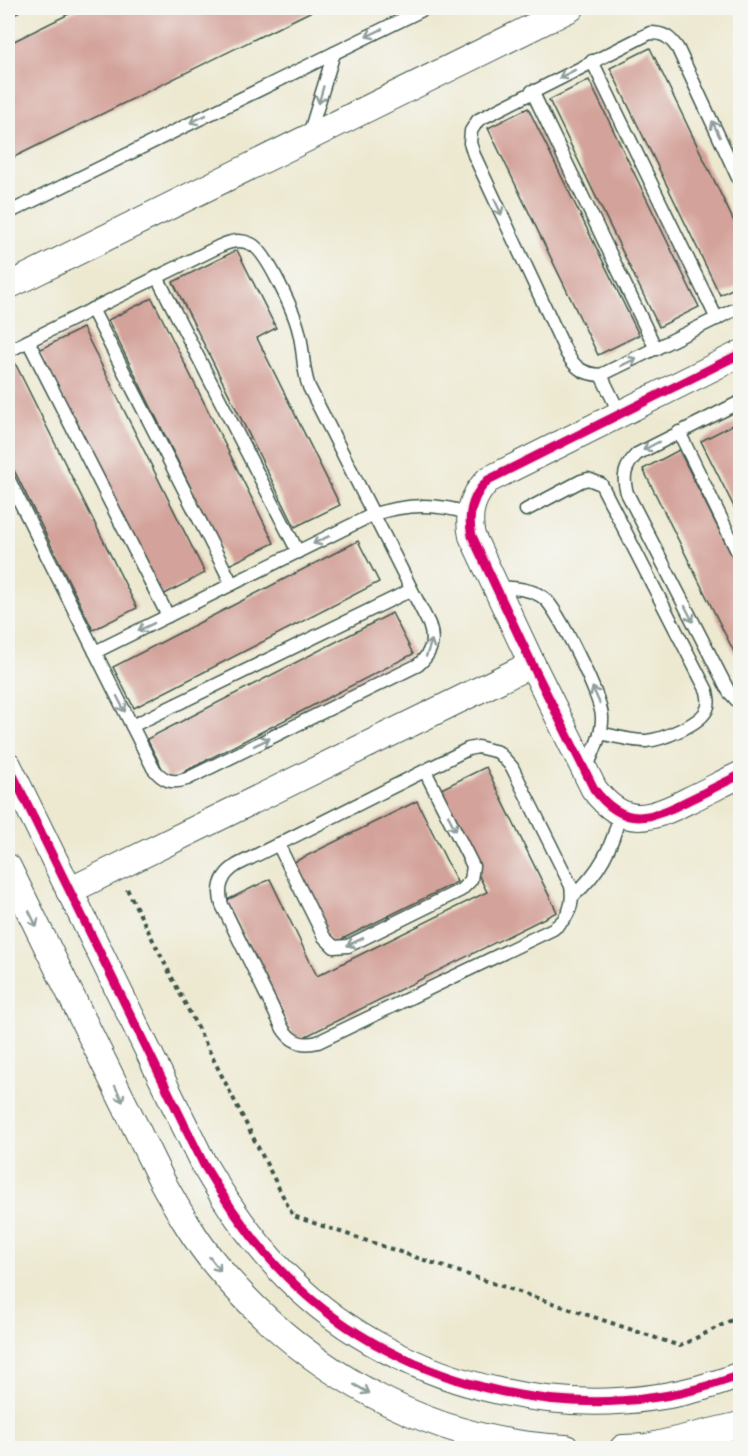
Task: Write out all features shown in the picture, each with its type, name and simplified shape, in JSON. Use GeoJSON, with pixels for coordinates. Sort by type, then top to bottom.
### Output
{"type":"FeatureCollection","features":[{"type":"Feature","properties":{"kind":"street"},"geometry":{"type":"LineString","coordinates":[[8,286],[571,8]]}},
{"type":"Feature","properties":{"kind":"street"},"geometry":{"type":"LineString","coordinates":[[741,354],[488,480],[479,489],[470,514],[472,536],[585,771],[594,789],[605,802],[620,812],[636,817],[654,816],[741,775]]}},
{"type":"Feature","properties":{"kind":"street"},"geometry":{"type":"LineString","coordinates":[[69,891],[532,664]]}},
{"type":"Feature","properties":{"kind":"street"},"geometry":{"type":"LineString","coordinates":[[8,765],[204,1165],[228,1206],[256,1244],[289,1279],[324,1310],[364,1337],[395,1354],[449,1378],[495,1391],[542,1399],[589,1402],[636,1400],[683,1392],[741,1375]]}},
{"type":"Feature","properties":{"kind":"street"},"geometry":{"type":"LineString","coordinates":[[8,867],[162,1181],[186,1224],[214,1264],[247,1301],[282,1334],[322,1364],[363,1390],[407,1412],[453,1428],[501,1440],[566,1449]]}},
{"type":"Feature","properties":{"kind":"street"},"geometry":{"type":"LineString","coordinates":[[623,1449],[647,1447],[741,1425]]}},
{"type":"Feature","properties":{"kind":"lane"},"geometry":{"type":"LineString","coordinates":[[8,10],[13,8]]}},
{"type":"Feature","properties":{"kind":"lane"},"geometry":{"type":"LineString","coordinates":[[8,213],[426,8]]}},
{"type":"Feature","properties":{"kind":"lane"},"geometry":{"type":"LineString","coordinates":[[741,182],[678,50],[671,39],[661,33],[650,33],[532,91],[478,120],[471,131],[470,143],[574,367],[587,374],[602,375],[741,307]]}},
{"type":"Feature","properties":{"kind":"lane"},"geometry":{"type":"LineString","coordinates":[[309,137],[334,53]]}},
{"type":"Feature","properties":{"kind":"lane"},"geometry":{"type":"LineString","coordinates":[[592,61],[717,319]]}},
{"type":"Feature","properties":{"kind":"lane"},"geometry":{"type":"LineString","coordinates":[[532,91],[656,349]]}},
{"type":"Feature","properties":{"kind":"lane"},"geometry":{"type":"LineString","coordinates":[[8,351],[231,242],[242,241],[253,244],[261,251],[297,323],[309,387],[432,632],[430,651],[426,659],[418,665],[197,774],[177,782],[167,781],[153,768],[8,478]]}},
{"type":"Feature","properties":{"kind":"lane"},"geometry":{"type":"LineString","coordinates":[[157,277],[298,552]]}},
{"type":"Feature","properties":{"kind":"lane"},"geometry":{"type":"LineString","coordinates":[[92,309],[232,584]]}},
{"type":"Feature","properties":{"kind":"lane"},"geometry":{"type":"LineString","coordinates":[[28,341],[168,616]]}},
{"type":"Feature","properties":{"kind":"lane"},"geometry":{"type":"LineString","coordinates":[[602,375],[620,414]]}},
{"type":"Feature","properties":{"kind":"lane"},"geometry":{"type":"LineString","coordinates":[[741,402],[637,454],[629,462],[624,483],[627,493],[729,692],[741,704]]}},
{"type":"Feature","properties":{"kind":"lane"},"geometry":{"type":"LineString","coordinates":[[679,432],[741,556]]}},
{"type":"Feature","properties":{"kind":"lane"},"geometry":{"type":"LineString","coordinates":[[526,510],[581,481],[588,479],[601,484],[707,691],[708,708],[704,715],[667,736],[645,741],[600,733]]}},
{"type":"Feature","properties":{"kind":"lane"},"geometry":{"type":"LineString","coordinates":[[95,652],[374,514],[389,509],[422,505],[438,506],[470,514]]}},
{"type":"Feature","properties":{"kind":"lane"},"geometry":{"type":"LineString","coordinates":[[496,587],[533,592],[550,604],[598,698],[602,715],[600,733],[585,771]]}},
{"type":"Feature","properties":{"kind":"lane"},"geometry":{"type":"LineString","coordinates":[[132,726],[411,590]]}},
{"type":"Feature","properties":{"kind":"lane"},"geometry":{"type":"LineString","coordinates":[[478,747],[498,752],[506,758],[571,886],[573,896],[568,916],[554,929],[318,1042],[302,1044],[294,1041],[283,1029],[219,896],[223,878],[228,870],[425,771],[468,749],[478,747]]}},
{"type":"Feature","properties":{"kind":"lane"},"geometry":{"type":"LineString","coordinates":[[278,844],[324,937],[334,947],[348,946],[461,891],[471,880],[473,866],[425,771]]}},
{"type":"Feature","properties":{"kind":"lane"},"geometry":{"type":"LineString","coordinates":[[573,896],[598,870],[607,855],[620,812]]}},
{"type":"Feature","properties":{"kind":"path"},"geometry":{"type":"LineString","coordinates":[[117,869],[293,1216],[680,1346],[741,1316]]}},
{"type":"Feature","properties":{"kind":"building"},"geometry":{"type":"Polygon","coordinates":[[[81,8],[318,8],[8,160],[8,44],[81,8]]]}},
{"type":"Feature","properties":{"kind":"building"},"geometry":{"type":"Polygon","coordinates":[[[650,48],[740,234],[740,285],[720,295],[610,68],[650,48]]]}},
{"type":"Feature","properties":{"kind":"building"},"geometry":{"type":"Polygon","coordinates":[[[589,80],[699,307],[659,327],[549,100],[589,80]]]}},
{"type":"Feature","properties":{"kind":"building"},"geometry":{"type":"Polygon","coordinates":[[[528,108],[639,335],[598,355],[488,128],[528,108]]]}},
{"type":"Feature","properties":{"kind":"building"},"geometry":{"type":"Polygon","coordinates":[[[237,250],[276,328],[257,338],[340,505],[295,527],[173,282],[237,250]]]}},
{"type":"Feature","properties":{"kind":"building"},"geometry":{"type":"Polygon","coordinates":[[[152,298],[274,543],[229,565],[108,320],[152,298]]]}},
{"type":"Feature","properties":{"kind":"building"},"geometry":{"type":"Polygon","coordinates":[[[83,328],[205,573],[161,596],[39,350],[83,328]]]}},
{"type":"Feature","properties":{"kind":"building"},"geometry":{"type":"Polygon","coordinates":[[[15,363],[137,608],[93,630],[8,458],[8,366],[15,363]]]}},
{"type":"Feature","properties":{"kind":"building"},"geometry":{"type":"Polygon","coordinates":[[[738,422],[740,427],[740,519],[701,441],[738,422]]]}},
{"type":"Feature","properties":{"kind":"building"},"geometry":{"type":"Polygon","coordinates":[[[679,450],[740,572],[740,664],[643,469],[679,450]]]}},
{"type":"Feature","properties":{"kind":"building"},"geometry":{"type":"Polygon","coordinates":[[[358,541],[379,582],[134,708],[113,667],[358,541]]]}},
{"type":"Feature","properties":{"kind":"building"},"geometry":{"type":"Polygon","coordinates":[[[392,613],[413,654],[168,780],[147,739],[392,613]]]}},
{"type":"Feature","properties":{"kind":"building"},"geometry":{"type":"Polygon","coordinates":[[[486,767],[557,912],[296,1041],[227,900],[270,879],[317,976],[487,892],[437,791],[486,767]]]}},
{"type":"Feature","properties":{"kind":"building"},"geometry":{"type":"Polygon","coordinates":[[[417,801],[457,882],[332,944],[292,863],[417,801]]]}},
{"type":"Feature","properties":{"kind":"cycle path"},"geometry":{"type":"LineString","coordinates":[[740,354],[488,480],[478,492],[472,506],[470,520],[472,536],[532,664],[594,789],[605,802],[627,815],[650,816],[675,807],[740,775]]}},
{"type":"Feature","properties":{"kind":"cycle path"},"geometry":{"type":"LineString","coordinates":[[8,765],[204,1165],[232,1210],[264,1252],[288,1278],[334,1317],[386,1350],[442,1374],[500,1391],[561,1400],[622,1401],[682,1392],[740,1375]]}}]}
